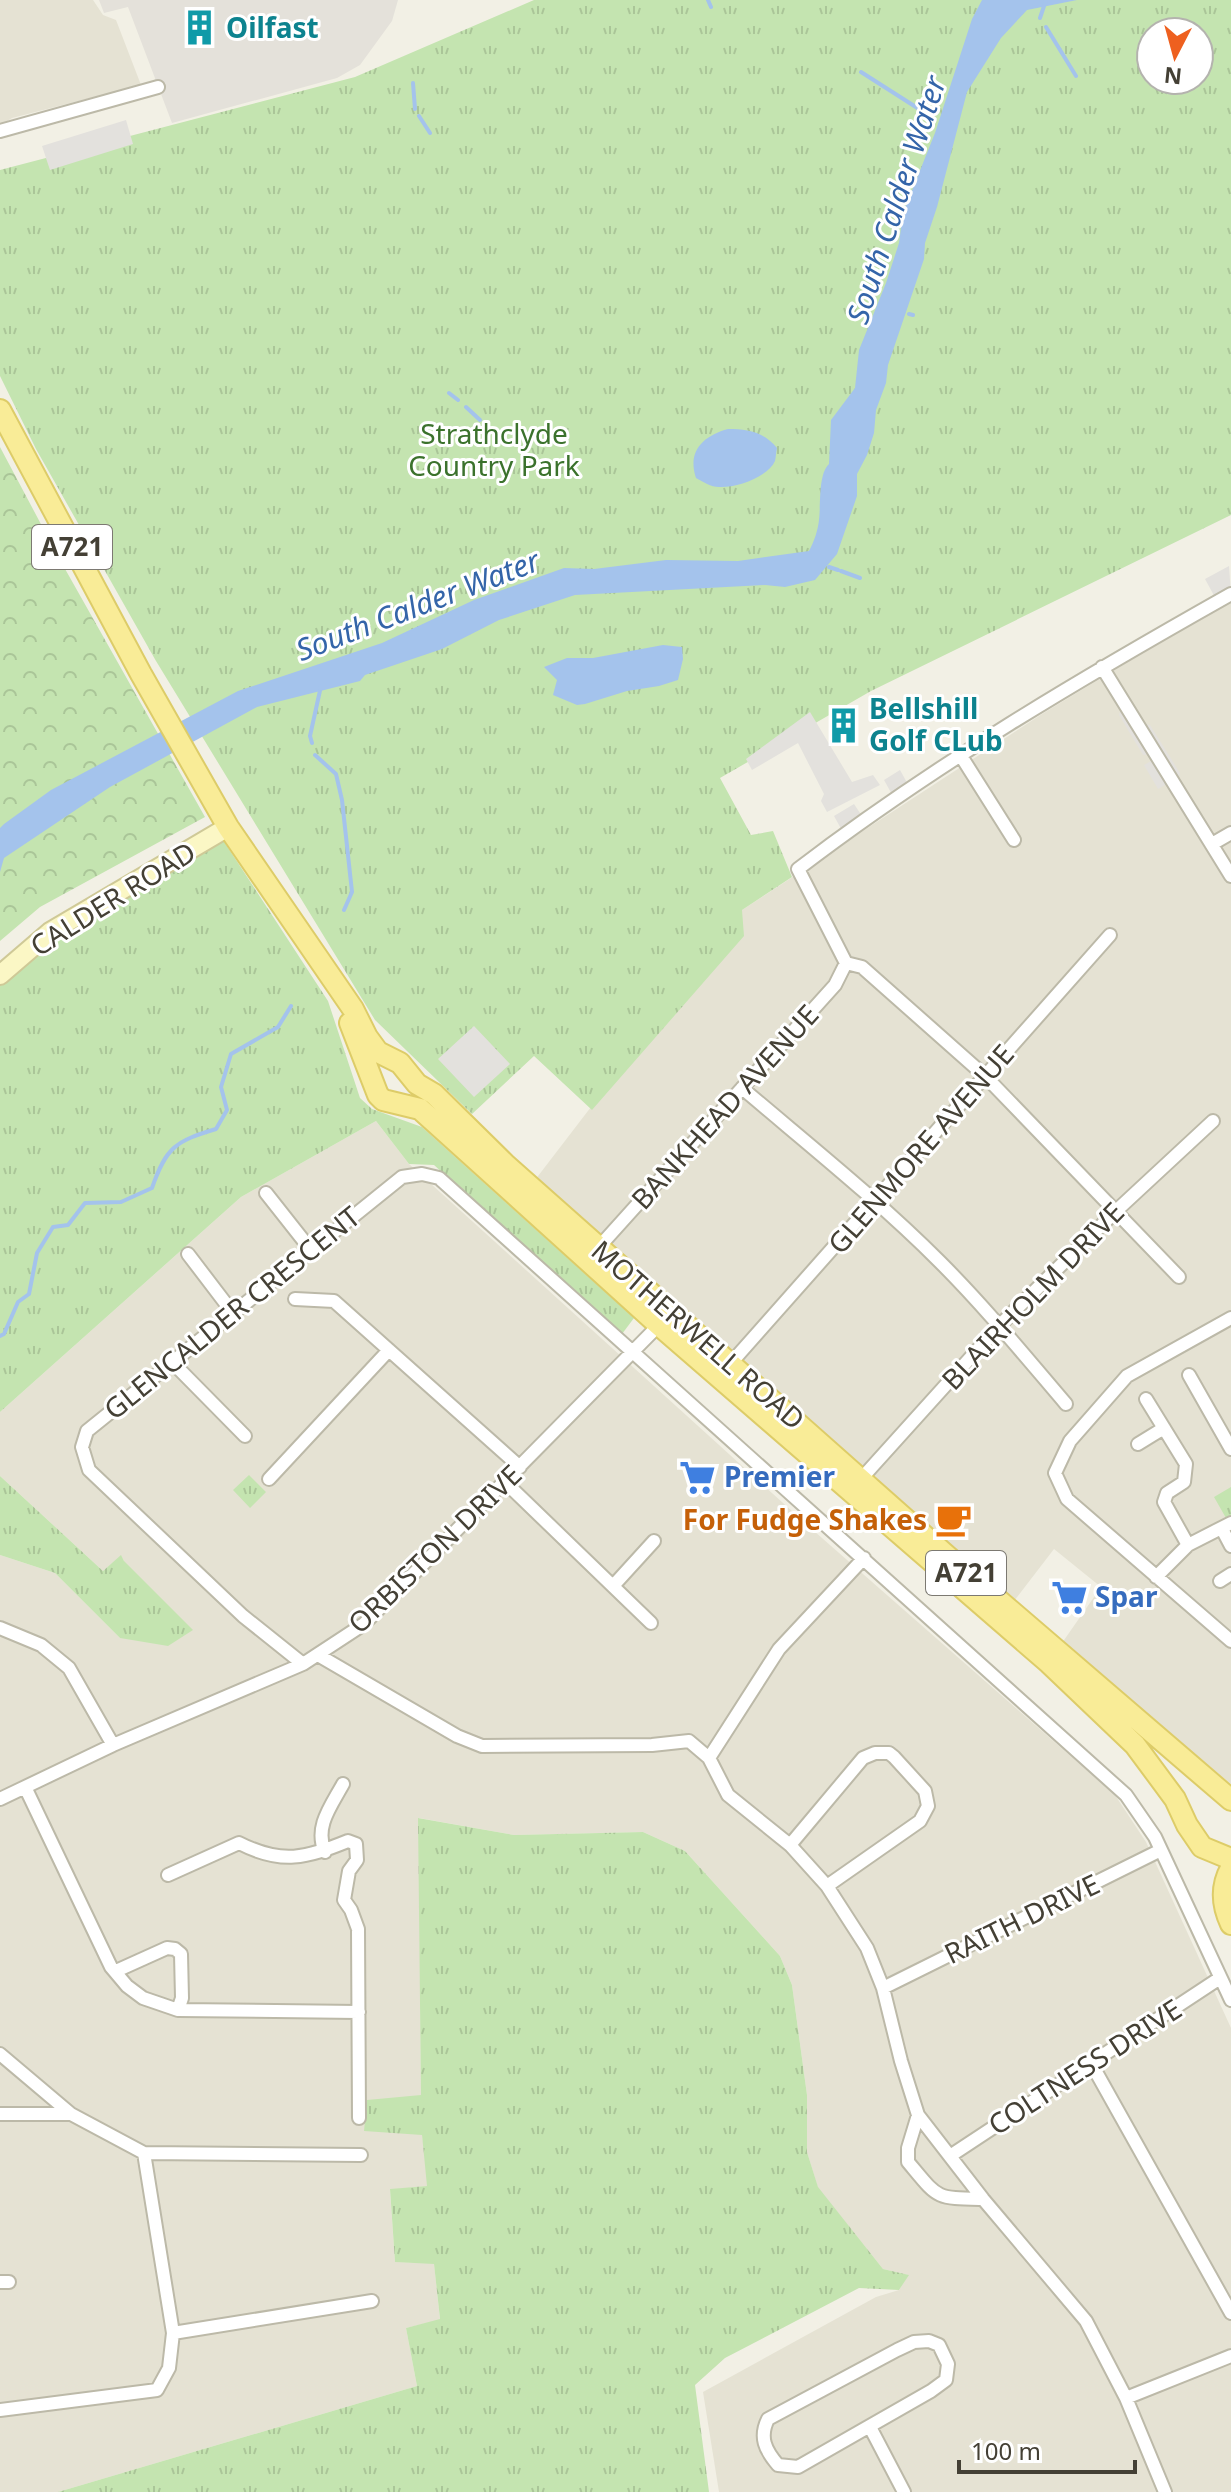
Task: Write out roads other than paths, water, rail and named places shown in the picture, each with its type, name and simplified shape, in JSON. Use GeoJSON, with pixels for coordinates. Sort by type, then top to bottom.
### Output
{"type":"FeatureCollection","features":[{"type":"Feature","properties":{"kind":"main road","name":"A721"},"geometry":{"type":"LineString","coordinates":[[0,410],[146,683],[228,827],[353,1009],[367,1037],[378,1052],[407,1069],[412,1079]]}},
{"type":"Feature","properties":{"kind":"main road","name":"A721"},"geometry":{"type":"LineString","coordinates":[[342,996],[374,1088],[383,1100],[397,1102]]}},
{"type":"Feature","properties":{"kind":"main road"},"geometry":{"type":"LineString","coordinates":[[372,1081],[383,1063],[392,1060]]}},
{"type":"Feature","properties":{"kind":"main road"},"geometry":{"type":"LineString","coordinates":[[397,1102],[408,1095],[412,1079]]}},
{"type":"Feature","properties":{"kind":"main road","name":"MOTHERWELL ROAD"},"geometry":{"type":"LineString","coordinates":[[412,1079],[434,1094],[506,1165],[947,1556],[1231,1800]]}},
{"type":"Feature","properties":{"kind":"main road","name":"MOTHERWELL ROAD"},"geometry":{"type":"LineString","coordinates":[[397,1102],[420,1109],[659,1325],[1049,1663],[1135,1745],[1175,1799],[1202,1847],[1231,1859]]}},
{"type":"Feature","properties":{"kind":"main road"},"geometry":{"type":"LineString","coordinates":[[1175,1799],[1186,1782],[1205,1777]]}},
{"type":"Feature","properties":{"kind":"main road"},"geometry":{"type":"LineString","coordinates":[[1231,1868],[1225,1880],[1224,1910],[1231,1924]]}},
{"type":"Feature","properties":{"kind":"street"},"geometry":{"type":"LineString","coordinates":[[0,123],[0,131],[158,87]]}},
{"type":"Feature","properties":{"kind":"street"},"geometry":{"type":"LineString","coordinates":[[1179,1277],[985,1076],[862,967],[846,963],[798,869],[864,819],[961,756],[1102,667],[1231,594]]}},
{"type":"Feature","properties":{"kind":"street"},"geometry":{"type":"LineString","coordinates":[[1102,667],[1231,876]]}},
{"type":"Feature","properties":{"kind":"street"},"geometry":{"type":"LineString","coordinates":[[961,756],[1014,840]]}},
{"type":"Feature","properties":{"kind":"street","name":"CALDER ROAD"},"geometry":{"type":"LineString","coordinates":[[0,975],[50,932],[228,827]]}},
{"type":"Feature","properties":{"kind":"street"},"geometry":{"type":"LineString","coordinates":[[1212,844],[1231,833]]}},
{"type":"Feature","properties":{"kind":"street","name":"GLENMORE AVENUE"},"geometry":{"type":"LineString","coordinates":[[731,1363],[1110,935]]}},
{"type":"Feature","properties":{"kind":"street","name":"BANKHEAD AVENUE"},"geometry":{"type":"LineString","coordinates":[[599,1247],[835,985],[846,963]]}},
{"type":"Feature","properties":{"kind":"street"},"geometry":{"type":"LineString","coordinates":[[742,1088],[940,1262],[1066,1404]]}},
{"type":"Feature","properties":{"kind":"street","name":"BLAIRHOLM DRIVE"},"geometry":{"type":"LineString","coordinates":[[861,1479],[999,1326],[1213,1121]]}},
{"type":"Feature","properties":{"kind":"street","name":"GLENCALDER CRESCENT"},"geometry":{"type":"LineString","coordinates":[[303,1664],[243,1616],[89,1470],[82,1447],[87,1431],[402,1177],[422,1174],[439,1178],[635,1351]]}},
{"type":"Feature","properties":{"kind":"street"},"geometry":{"type":"LineString","coordinates":[[266,1193],[311,1250]]}},
{"type":"Feature","properties":{"kind":"street"},"geometry":{"type":"LineString","coordinates":[[188,1254],[233,1313]]}},
{"type":"Feature","properties":{"kind":"street"},"geometry":{"type":"LineString","coordinates":[[295,1299],[334,1301],[520,1467]]}},
{"type":"Feature","properties":{"kind":"street"},"geometry":{"type":"LineString","coordinates":[[1230,1320],[1127,1376],[1070,1441],[1055,1473],[1067,1499],[1231,1641]]}},
{"type":"Feature","properties":{"kind":"street","name":"ORBISTON DRIVE"},"geometry":{"type":"LineString","coordinates":[[0,1799],[113,1745],[303,1664],[364,1624],[659,1325]]}},
{"type":"Feature","properties":{"kind":"street"},"geometry":{"type":"LineString","coordinates":[[269,1479],[389,1350]]}},
{"type":"Feature","properties":{"kind":"street","name":"MOTHERWELL ROAD"},"geometry":{"type":"LineString","coordinates":[[635,1351],[1126,1795],[1155,1837],[1231,2000]]}},
{"type":"Feature","properties":{"kind":"street"},"geometry":{"type":"LineString","coordinates":[[173,1363],[245,1436]]}},
{"type":"Feature","properties":{"kind":"street"},"geometry":{"type":"LineString","coordinates":[[1189,1375],[1231,1449]]}},
{"type":"Feature","properties":{"kind":"street"},"geometry":{"type":"LineString","coordinates":[[1146,1399],[1186,1464],[1184,1482],[1167,1493],[1164,1502],[1188,1545]]}},
{"type":"Feature","properties":{"kind":"street"},"geometry":{"type":"LineString","coordinates":[[1138,1444],[1164,1428]]}},
{"type":"Feature","properties":{"kind":"street"},"geometry":{"type":"LineString","coordinates":[[505,1482],[651,1623]]}},
{"type":"Feature","properties":{"kind":"street"},"geometry":{"type":"LineString","coordinates":[[1156,1577],[1188,1545],[1226,1526],[1231,1546]]}},
{"type":"Feature","properties":{"kind":"street"},"geometry":{"type":"LineString","coordinates":[[613,1586],[654,1541]]}},
{"type":"Feature","properties":{"kind":"street"},"geometry":{"type":"LineString","coordinates":[[709,1758],[779,1649],[864,1558]]}},
{"type":"Feature","properties":{"kind":"street"},"geometry":{"type":"LineString","coordinates":[[0,1628],[41,1645],[69,1668],[113,1745]]}},
{"type":"Feature","properties":{"kind":"street"},"geometry":{"type":"LineString","coordinates":[[318,1655],[457,1736],[482,1746],[652,1745],[689,1741],[709,1758],[728,1795],[790,1845],[827,1886],[867,1948],[883,1988],[918,2115],[983,2199],[1086,2321],[1126,2398],[1165,2492]]}},
{"type":"Feature","properties":{"kind":"street"},"geometry":{"type":"LineString","coordinates":[[790,1845],[863,1758],[881,1752],[894,1757],[925,1791],[928,1806],[920,1821],[827,1886]]}},
{"type":"Feature","properties":{"kind":"street"},"geometry":{"type":"LineString","coordinates":[[325,1852],[319,1840],[322,1824],[343,1784]]}},
{"type":"Feature","properties":{"kind":"street"},"geometry":{"type":"LineString","coordinates":[[26,1789],[111,1967],[127,1986],[150,2002],[178,2010],[359,2012]]}},
{"type":"Feature","properties":{"kind":"street"},"geometry":{"type":"LineString","coordinates":[[168,1875],[239,1843],[283,1859],[325,1852],[348,1841],[356,1844],[357,1860],[349,1871],[344,1900],[358,1929],[359,2118]]}},
{"type":"Feature","properties":{"kind":"street","name":"RAITH DRIVE"},"geometry":{"type":"LineString","coordinates":[[883,1988],[1161,1850]]}},
{"type":"Feature","properties":{"kind":"street"},"geometry":{"type":"LineString","coordinates":[[116,1971],[167,1948],[175,1949],[181,1954],[182,1998],[178,2010]]}},
{"type":"Feature","properties":{"kind":"street","name":"COLTNESS DRIVE"},"geometry":{"type":"LineString","coordinates":[[950,2156],[1220,1978]]}},
{"type":"Feature","properties":{"kind":"street"},"geometry":{"type":"LineString","coordinates":[[0,2054],[71,2114],[144,2153],[361,2155]]}},
{"type":"Feature","properties":{"kind":"street"},"geometry":{"type":"LineString","coordinates":[[1091,2063],[1231,2313]]}},
{"type":"Feature","properties":{"kind":"street"},"geometry":{"type":"LineString","coordinates":[[0,2114],[71,2114]]}},
{"type":"Feature","properties":{"kind":"street"},"geometry":{"type":"LineString","coordinates":[[918,2115],[908,2148],[908,2162],[934,2193],[945,2199],[983,2199]]}},
{"type":"Feature","properties":{"kind":"street"},"geometry":{"type":"LineString","coordinates":[[0,2410],[157,2390],[169,2368],[173,2333],[144,2153]]}},
{"type":"Feature","properties":{"kind":"street"},"geometry":{"type":"LineString","coordinates":[[173,2333],[372,2301]]}},
{"type":"Feature","properties":{"kind":"street"},"geometry":{"type":"LineString","coordinates":[[929,2341],[939,2345],[948,2364],[946,2380],[870,2427],[798,2467],[778,2465],[769,2454],[762,2436],[768,2419],[818,2390],[914,2342],[929,2341]]}},
{"type":"Feature","properties":{"kind":"street"},"geometry":{"type":"LineString","coordinates":[[1126,2398],[1231,2356]]}},
{"type":"Feature","properties":{"kind":"street"},"geometry":{"type":"LineString","coordinates":[[870,2427],[904,2492]]}},
{"type":"Feature","properties":{"kind":"water","name":"South Calder Water"},"geometry":{"type":"Polygon","coordinates":[[[982,0],[1077,0],[1027,10],[1001,38],[967,92],[925,243],[924,259],[888,365],[886,383],[876,410],[874,433],[857,474],[857,496],[837,554],[815,580],[785,587],[765,585],[575,595],[499,620],[442,649],[365,675],[360,681],[257,707],[110,787],[4,858],[0,872],[0,828],[4,824],[51,790],[238,691],[382,643],[474,600],[564,568],[594,569],[666,560],[738,561],[809,551],[816,536],[823,475],[829,464],[831,420],[855,388],[859,350],[899,243],[903,213],[935,133],[972,19],[982,0]]]}},
{"type":"Feature","properties":{"kind":"water"},"geometry":{"type":"Polygon","coordinates":[[[728,429],[749,431],[767,438],[777,448],[775,461],[766,472],[751,480],[726,487],[713,486],[696,478],[696,452],[705,440],[728,429]]]}},
{"type":"Feature","properties":{"kind":"water"},"geometry":{"type":"Polygon","coordinates":[[[663,645],[682,647],[683,659],[678,680],[585,704],[577,705],[553,695],[557,680],[544,667],[567,658],[593,658],[663,645]]]}},
{"type":"Feature","properties":{"kind":"waterway"},"geometry":{"type":"LineString","coordinates":[[708,0],[711,7]]}},
{"type":"Feature","properties":{"kind":"waterway"},"geometry":{"type":"LineString","coordinates":[[1040,18],[1046,0]]}},
{"type":"Feature","properties":{"kind":"waterway"},"geometry":{"type":"LineString","coordinates":[[1046,27],[1076,76]]}},
{"type":"Feature","properties":{"kind":"waterway"},"geometry":{"type":"LineString","coordinates":[[861,72],[919,109]]}},
{"type":"Feature","properties":{"kind":"waterway"},"geometry":{"type":"LineString","coordinates":[[413,83],[415,109]]}},
{"type":"Feature","properties":{"kind":"waterway"},"geometry":{"type":"LineString","coordinates":[[419,116],[430,133]]}},
{"type":"Feature","properties":{"kind":"waterway"},"geometry":{"type":"LineString","coordinates":[[909,314],[913,315]]}},
{"type":"Feature","properties":{"kind":"waterway"},"geometry":{"type":"LineString","coordinates":[[449,393],[458,400]]}},
{"type":"Feature","properties":{"kind":"waterway"},"geometry":{"type":"LineString","coordinates":[[466,407],[480,420]]}},
{"type":"Feature","properties":{"kind":"waterway"},"geometry":{"type":"LineString","coordinates":[[829,567],[838,570]]}},
{"type":"Feature","properties":{"kind":"waterway"},"geometry":{"type":"LineString","coordinates":[[841,571],[860,578]]}},
{"type":"Feature","properties":{"kind":"waterway"},"geometry":{"type":"LineString","coordinates":[[312,743],[310,736],[321,686]]}},
{"type":"Feature","properties":{"kind":"waterway"},"geometry":{"type":"LineString","coordinates":[[315,755],[336,774],[342,800],[352,892],[344,910]]}},
{"type":"Feature","properties":{"kind":"waterway"},"geometry":{"type":"LineString","coordinates":[[0,1336],[4,1334],[18,1302],[29,1294],[37,1253],[53,1227],[68,1225],[85,1203],[121,1202],[152,1188],[162,1163],[174,1148],[216,1129],[227,1110],[221,1087],[231,1054],[278,1027],[291,1006]]}},
{"type":"Feature","properties":{"kind":"place","name":"Oilfast"},"geometry":{"type":"Point","coordinates":[200,28]}},
{"type":"Feature","properties":{"kind":"place","name":"Bellshill Golf CLub"},"geometry":{"type":"Point","coordinates":[843,725]}},
{"type":"Feature","properties":{"kind":"place","name":"Premier"},"geometry":{"type":"Point","coordinates":[698,1477]}},
{"type":"Feature","properties":{"kind":"place","name":"For Fudge Shakes"},"geometry":{"type":"Point","coordinates":[953,1520]}},
{"type":"Feature","properties":{"kind":"place","name":"Spar"},"geometry":{"type":"Point","coordinates":[1069,1597]}},
{"type":"Feature","properties":{"kind":"park label","name":"Strathclyde Country Park"},"geometry":{"type":"Point","coordinates":[494,450]}}]}
